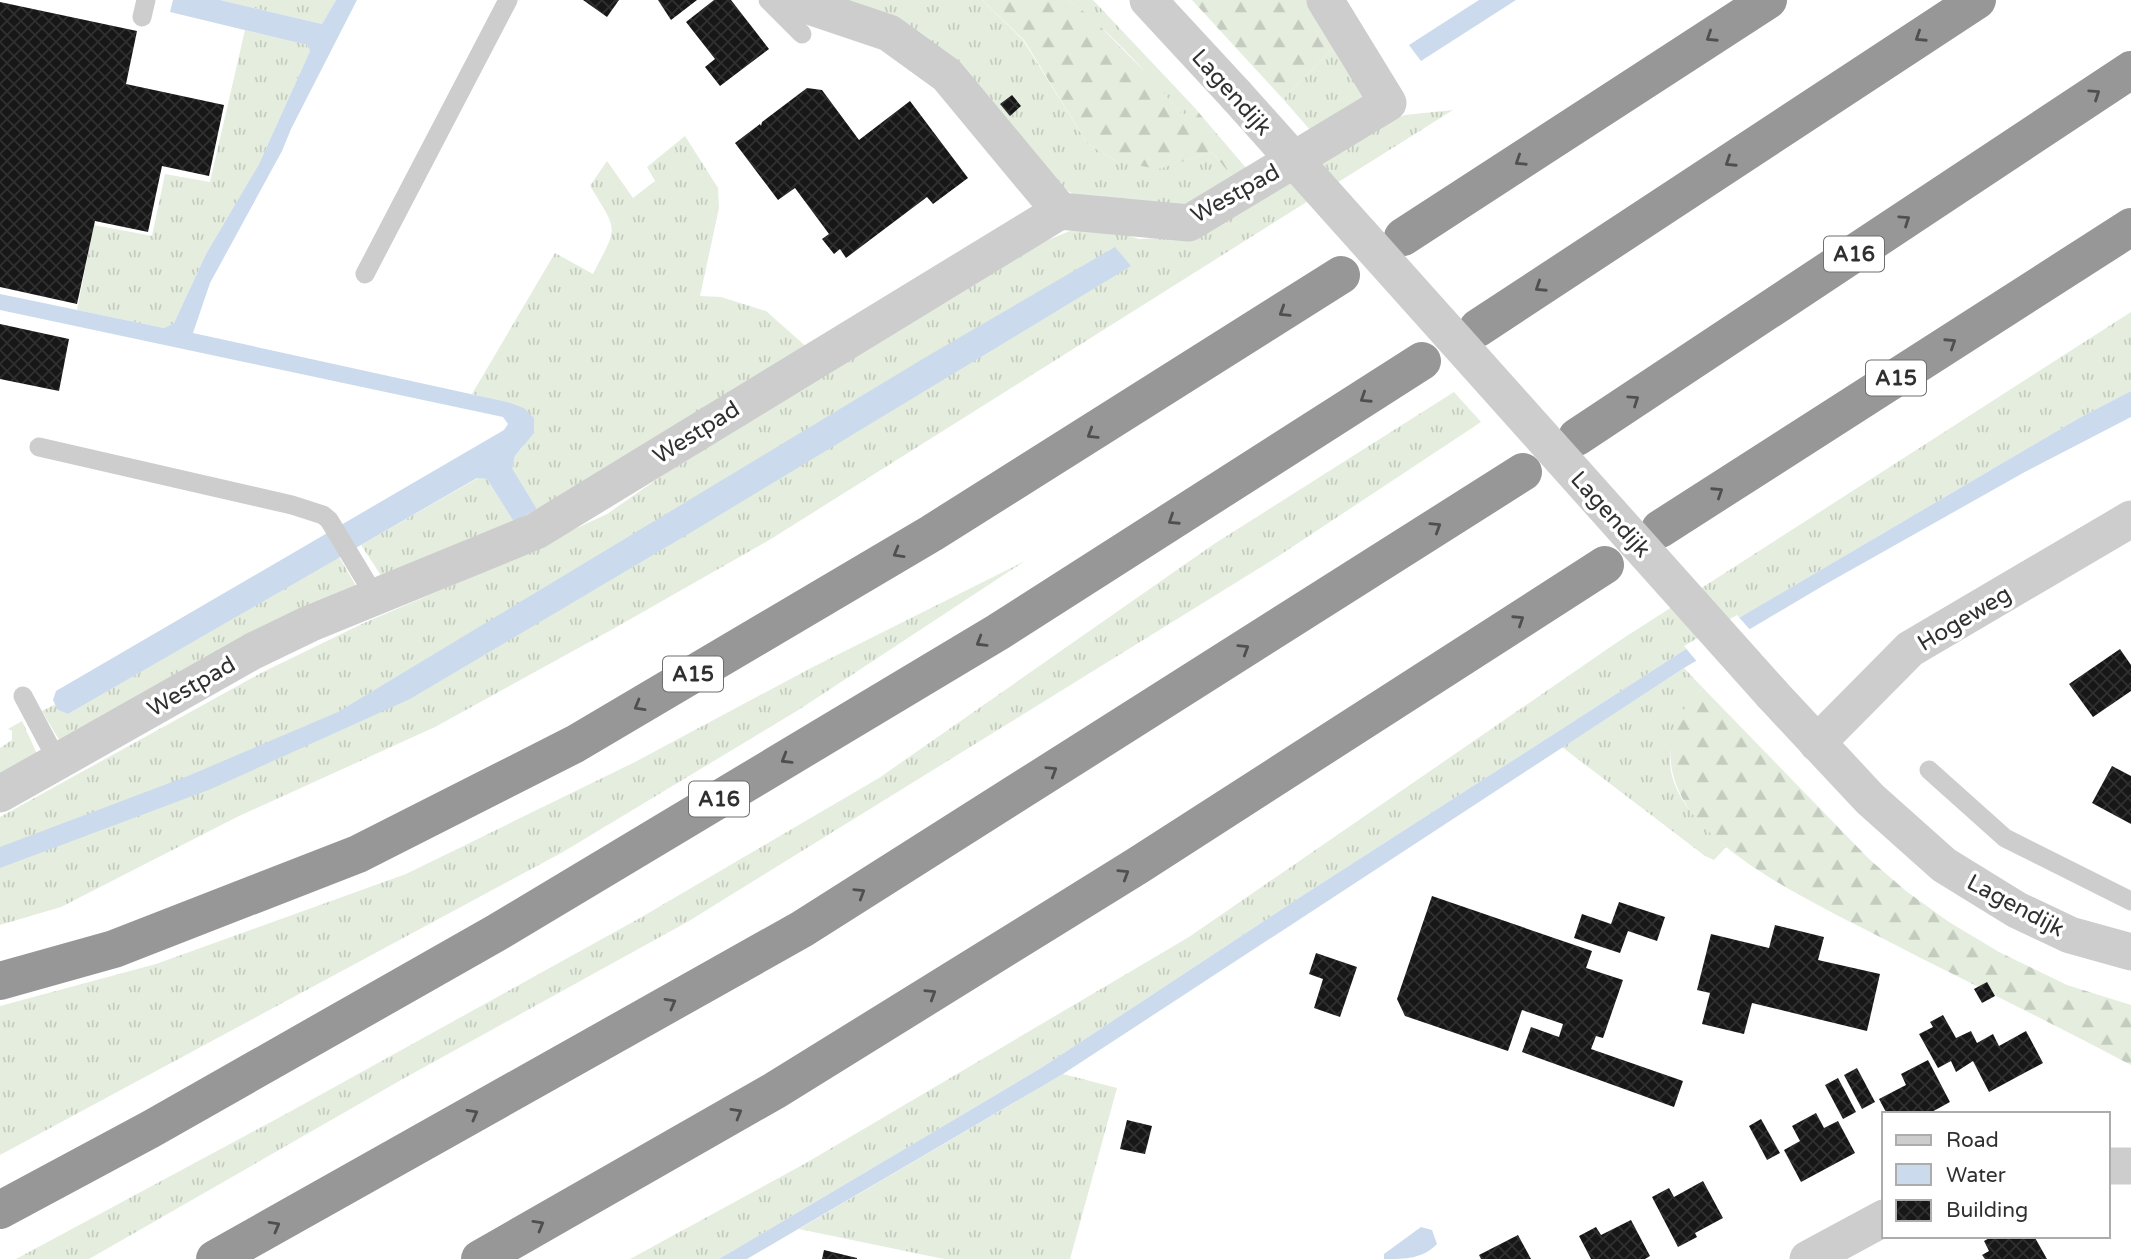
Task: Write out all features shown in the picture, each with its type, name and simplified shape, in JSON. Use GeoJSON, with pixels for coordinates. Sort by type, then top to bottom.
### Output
{"type":"FeatureCollection","features":[{"type":"Feature","properties":{"kind":"highway"},"geometry":{"type":"LineString","coordinates":[[1403,237],[1768,0]]}},
{"type":"Feature","properties":{"kind":"highway"},"geometry":{"type":"LineString","coordinates":[[1478,328],[1978,0]]}},
{"type":"Feature","properties":{"kind":"highway","name":"A16"},"geometry":{"type":"LineString","coordinates":[[1577,437],[2131,70]]}},
{"type":"Feature","properties":{"kind":"highway","name":"A15"},"geometry":{"type":"LineString","coordinates":[[1660,529],[2131,227]]}},
{"type":"Feature","properties":{"kind":"highway","name":"A15"},"geometry":{"type":"LineString","coordinates":[[0,981],[114,949],[358,854],[575,744],[932,533],[1341,275]]}},
{"type":"Feature","properties":{"kind":"highway","name":"A16"},"geometry":{"type":"LineString","coordinates":[[0,1210],[151,1129],[508,926],[998,632],[1422,361]]}},
{"type":"Feature","properties":{"kind":"highway"},"geometry":{"type":"LineString","coordinates":[[215,1259],[802,929],[1523,472]]}},
{"type":"Feature","properties":{"kind":"highway"},"geometry":{"type":"LineString","coordinates":[[480,1259],[774,1091],[1138,866],[1605,565]]}},
{"type":"Feature","properties":{"kind":"street"},"geometry":{"type":"LineString","coordinates":[[791,0],[889,33],[947,75],[1060,211]]}},
{"type":"Feature","properties":{"kind":"street","name":"Lagendijk"},"geometry":{"type":"LineString","coordinates":[[1148,0],[1772,694],[1870,799],[1944,865],[2027,915],[2070,934],[2131,952]]}},
{"type":"Feature","properties":{"kind":"street","name":"Westpad"},"geometry":{"type":"LineString","coordinates":[[0,794],[253,651],[309,624],[536,531],[1060,211],[1189,223],[1388,103],[1325,0]]}},
{"type":"Feature","properties":{"kind":"street","name":"Hogeweg"},"geometry":{"type":"LineString","coordinates":[[1817,743],[1910,649],[2131,519]]}},
{"type":"Feature","properties":{"kind":"street"},"geometry":{"type":"LineString","coordinates":[[2110,1166],[2131,1166]]}},
{"type":"Feature","properties":{"kind":"street"},"geometry":{"type":"LineString","coordinates":[[1808,1259],[1882,1220]]}},
{"type":"Feature","properties":{"kind":"lane"},"geometry":{"type":"LineString","coordinates":[[365,274],[508,0]]}},
{"type":"Feature","properties":{"kind":"lane"},"geometry":{"type":"LineString","coordinates":[[768,0],[802,34]]}},
{"type":"Feature","properties":{"kind":"lane"},"geometry":{"type":"LineString","coordinates":[[39,447],[292,505],[323,515],[329,520],[376,598]]}},
{"type":"Feature","properties":{"kind":"lane"},"geometry":{"type":"LineString","coordinates":[[23,696],[58,761]]}},
{"type":"Feature","properties":{"kind":"lane"},"geometry":{"type":"LineString","coordinates":[[1928,770],[2005,838],[2131,901]]}},
{"type":"Feature","properties":{"kind":"green space"},"geometry":{"type":"Polygon","coordinates":[[[220,0],[336,0],[322,24],[220,0]]]}},
{"type":"Feature","properties":{"kind":"green space"},"geometry":{"type":"Polygon","coordinates":[[[801,0],[982,0],[1023,40],[1087,143],[1117,162],[1187,160],[1212,152],[1235,180],[1180,211],[1086,201],[1048,180],[964,85],[801,0]]]}},
{"type":"Feature","properties":{"kind":"green space"},"geometry":{"type":"Polygon","coordinates":[[[982,0],[1068,0],[1091,17],[1152,79],[1181,114],[1194,107],[1252,175],[1235,180],[1212,152],[1159,169],[1117,162],[1087,143],[1024,40],[982,0]]]}},
{"type":"Feature","properties":{"kind":"green space"},"geometry":{"type":"Polygon","coordinates":[[[1068,0],[1093,0],[1194,107],[1183,116],[1114,39],[1068,0]]]}},
{"type":"Feature","properties":{"kind":"green space"},"geometry":{"type":"Polygon","coordinates":[[[1192,0],[1312,0],[1338,43],[1283,99],[1192,0]]]}},
{"type":"Feature","properties":{"kind":"green space"},"geometry":{"type":"Polygon","coordinates":[[[245,30],[307,45],[310,51],[259,164],[206,254],[174,323],[164,328],[77,310],[94,225],[152,236],[165,174],[210,182],[245,30]]]}},
{"type":"Feature","properties":{"kind":"green space"},"geometry":{"type":"Polygon","coordinates":[[[1338,43],[1369,94],[1311,131],[1283,99],[1338,43]]]}},
{"type":"Feature","properties":{"kind":"green space"},"geometry":{"type":"Polygon","coordinates":[[[1453,110],[771,539],[613,629],[435,727],[237,817],[61,907],[0,925],[0,817],[263,672],[364,623],[483,572],[607,514],[729,429],[1038,244],[1082,226],[1111,230],[1139,239],[1180,237],[1360,134],[1405,115],[1453,110]]]}},
{"type":"Feature","properties":{"kind":"green space"},"geometry":{"type":"Polygon","coordinates":[[[685,136],[718,188],[719,208],[700,296],[721,297],[766,311],[810,350],[537,509],[512,468],[515,456],[523,447],[524,408],[472,394],[555,253],[593,274],[611,237],[612,229],[590,186],[607,161],[633,198],[655,181],[647,167],[685,136]]]}},
{"type":"Feature","properties":{"kind":"green space"},"geometry":{"type":"Polygon","coordinates":[[[2131,312],[2131,391],[2081,417],[1686,649],[1041,1068],[719,1259],[630,1259],[806,1163],[1189,937],[1619,641],[2131,312]]]}},
{"type":"Feature","properties":{"kind":"green space"},"geometry":{"type":"Polygon","coordinates":[[[1454,392],[1481,422],[1274,559],[689,921],[401,1080],[89,1259],[16,1259],[284,1115],[640,918],[879,778],[1214,544],[1454,392]]]}},
{"type":"Feature","properties":{"kind":"green space"},"geometry":{"type":"Polygon","coordinates":[[[478,478],[487,479],[514,522],[384,580],[361,545],[478,478]]]}},
{"type":"Feature","properties":{"kind":"green space"},"geometry":{"type":"Polygon","coordinates":[[[339,557],[359,591],[65,750],[42,711],[56,704],[58,710],[68,714],[339,557]]]}},
{"type":"Feature","properties":{"kind":"green space"},"geometry":{"type":"Polygon","coordinates":[[[1025,561],[800,709],[563,852],[0,1155],[0,1006],[156,964],[406,874],[635,762],[811,668],[1025,561]]]}},
{"type":"Feature","properties":{"kind":"green space"},"geometry":{"type":"Polygon","coordinates":[[[1684,668],[1703,688],[1682,718],[1671,749],[1671,770],[1674,783],[1688,807],[1726,847],[1714,860],[1705,856],[1562,747],[1684,668]]]}},
{"type":"Feature","properties":{"kind":"green space"},"geometry":{"type":"Polygon","coordinates":[[[1703,688],[1869,859],[1906,891],[1949,922],[1999,952],[2067,985],[2131,1005],[2131,1065],[1813,903],[1767,876],[1726,847],[1693,815],[1674,779],[1671,760],[1671,741],[1677,723],[1687,705],[1703,688]]]}},
{"type":"Feature","properties":{"kind":"green space"},"geometry":{"type":"Polygon","coordinates":[[[22,721],[38,756],[0,779],[0,748],[12,740],[12,731],[8,729],[22,721]]]}},
{"type":"Feature","properties":{"kind":"green space"},"geometry":{"type":"Polygon","coordinates":[[[1063,1074],[1117,1088],[1070,1259],[944,1259],[799,1229],[1063,1074]]]}},
{"type":"Feature","properties":{"kind":"water"},"geometry":{"type":"Polygon","coordinates":[[[173,0],[220,0],[322,24],[336,0],[357,0],[282,151],[210,283],[193,333],[524,408],[534,418],[534,433],[515,456],[512,468],[537,509],[514,522],[487,479],[477,478],[68,714],[58,710],[53,700],[56,691],[504,430],[508,424],[503,417],[0,310],[0,294],[164,328],[174,323],[206,254],[259,164],[310,51],[307,45],[170,12],[173,0]]]}},
{"type":"Feature","properties":{"kind":"water"},"geometry":{"type":"Polygon","coordinates":[[[1479,0],[1516,0],[1421,61],[1409,45],[1479,0]]]}},
{"type":"Feature","properties":{"kind":"water"},"geometry":{"type":"Polygon","coordinates":[[[1115,247],[1131,266],[410,699],[211,789],[0,868],[0,847],[188,776],[338,712],[926,357],[1115,247]]]}},
{"type":"Feature","properties":{"kind":"water"},"geometry":{"type":"Polygon","coordinates":[[[2131,391],[2131,417],[2023,473],[1684,668],[1063,1074],[747,1259],[719,1259],[1041,1068],[1686,649],[2081,417],[2131,391]]]}},
{"type":"Feature","properties":{"kind":"water"},"geometry":{"type":"Polygon","coordinates":[[[1421,1227],[1432,1230],[1437,1244],[1425,1253],[1413,1257],[1384,1259],[1384,1254],[1421,1227]]]}},
{"type":"Feature","properties":{"kind":"pier"},"geometry":{"type":"Polygon","coordinates":[[[1737,615],[1752,632],[1699,664],[1684,646],[1737,615]]]}},
{"type":"Feature","properties":{"kind":"building"},"geometry":{"type":"Polygon","coordinates":[[[583,0],[619,0],[607,17],[583,0]]]}},
{"type":"Feature","properties":{"kind":"building"},"geometry":{"type":"Polygon","coordinates":[[[658,0],[697,0],[671,20],[658,0]]]}},
{"type":"Feature","properties":{"kind":"building"},"geometry":{"type":"Polygon","coordinates":[[[714,0],[731,0],[769,49],[720,86],[705,67],[715,59],[686,22],[714,0]]]}},
{"type":"Feature","properties":{"kind":"building"},"geometry":{"type":"Polygon","coordinates":[[[0,2],[137,31],[126,84],[224,105],[209,176],[162,166],[148,232],[95,221],[77,304],[0,287],[0,2]]]}},
{"type":"Feature","properties":{"kind":"building"},"geometry":{"type":"Polygon","coordinates":[[[807,88],[822,90],[859,140],[910,101],[968,178],[933,204],[927,197],[846,258],[840,249],[834,254],[822,239],[829,234],[795,188],[778,200],[735,143],[760,124],[761,126],[762,122],[807,88]]]}},
{"type":"Feature","properties":{"kind":"building"},"geometry":{"type":"Polygon","coordinates":[[[1012,95],[1021,106],[1010,116],[1000,104],[1012,95]]]}},
{"type":"Feature","properties":{"kind":"building"},"geometry":{"type":"Polygon","coordinates":[[[0,324],[69,339],[59,391],[0,379],[0,324]]]}},
{"type":"Feature","properties":{"kind":"building"},"geometry":{"type":"Polygon","coordinates":[[[2120,649],[2131,665],[2131,691],[2093,717],[2069,684],[2120,649]]]}},
{"type":"Feature","properties":{"kind":"building"},"geometry":{"type":"Polygon","coordinates":[[[2112,766],[2131,776],[2131,824],[2092,803],[2112,766]]]}},
{"type":"Feature","properties":{"kind":"building"},"geometry":{"type":"Polygon","coordinates":[[[1432,896],[1592,951],[1586,968],[1623,980],[1603,1038],[1596,1036],[1591,1049],[1683,1081],[1674,1107],[1522,1052],[1531,1027],[1559,1037],[1563,1024],[1522,1010],[1508,1051],[1405,1016],[1397,999],[1432,896]]]}},
{"type":"Feature","properties":{"kind":"building"},"geometry":{"type":"Polygon","coordinates":[[[1619,902],[1665,917],[1657,941],[1628,931],[1620,953],[1574,938],[1582,914],[1611,924],[1619,902]]]}},
{"type":"Feature","properties":{"kind":"building"},"geometry":{"type":"Polygon","coordinates":[[[1775,925],[1824,937],[1818,960],[1880,974],[1867,1031],[1752,1003],[1744,1034],[1702,1024],[1710,993],[1697,990],[1711,934],[1769,948],[1775,925]]]}},
{"type":"Feature","properties":{"kind":"building"},"geometry":{"type":"Polygon","coordinates":[[[1316,953],[1357,967],[1340,1017],[1314,1008],[1323,979],[1309,974],[1316,953]]]}},
{"type":"Feature","properties":{"kind":"building"},"geometry":{"type":"Polygon","coordinates":[[[1987,982],[1995,996],[1982,1003],[1974,989],[1987,982]]]}},
{"type":"Feature","properties":{"kind":"building"},"geometry":{"type":"Polygon","coordinates":[[[1943,1015],[1956,1038],[1971,1031],[1977,1043],[1993,1034],[1999,1046],[2026,1031],[2043,1063],[1989,1092],[1973,1061],[1956,1072],[1951,1061],[1938,1068],[1919,1034],[1933,1027],[1930,1022],[1943,1015]]]}},
{"type":"Feature","properties":{"kind":"building"},"geometry":{"type":"Polygon","coordinates":[[[1928,1060],[1950,1102],[1932,1112],[1886,1112],[1879,1099],[1906,1085],[1901,1074],[1928,1060]]]}},
{"type":"Feature","properties":{"kind":"building"},"geometry":{"type":"Polygon","coordinates":[[[1857,1068],[1875,1102],[1862,1109],[1844,1075],[1857,1068]]]}},
{"type":"Feature","properties":{"kind":"building"},"geometry":{"type":"Polygon","coordinates":[[[1838,1078],[1856,1112],[1843,1119],[1825,1085],[1838,1078]]]}},
{"type":"Feature","properties":{"kind":"building"},"geometry":{"type":"Polygon","coordinates":[[[1816,1113],[1824,1128],[1838,1121],[1855,1153],[1801,1182],[1784,1150],[1800,1141],[1792,1126],[1816,1113]]]}},
{"type":"Feature","properties":{"kind":"building"},"geometry":{"type":"Polygon","coordinates":[[[1761,1119],[1780,1153],[1767,1160],[1749,1126],[1761,1119]]]}},
{"type":"Feature","properties":{"kind":"building"},"geometry":{"type":"Polygon","coordinates":[[[1127,1120],[1152,1126],[1145,1154],[1120,1149],[1127,1120]]]}},
{"type":"Feature","properties":{"kind":"building"},"geometry":{"type":"Polygon","coordinates":[[[1703,1181],[1723,1218],[1695,1233],[1697,1237],[1678,1247],[1652,1197],[1669,1188],[1674,1197],[1703,1181]]]}},
{"type":"Feature","properties":{"kind":"building"},"geometry":{"type":"Polygon","coordinates":[[[1631,1220],[1650,1256],[1645,1259],[1591,1259],[1579,1236],[1596,1227],[1601,1235],[1631,1220]]]}},
{"type":"Feature","properties":{"kind":"building"},"geometry":{"type":"Polygon","coordinates":[[[1518,1235],[1531,1259],[1481,1259],[1479,1255],[1518,1235]]]}},
{"type":"Feature","properties":{"kind":"building"},"geometry":{"type":"Polygon","coordinates":[[[1989,1238],[2035,1238],[2047,1259],[1985,1259],[1982,1255],[1989,1251],[1984,1241],[1989,1238]]]}},
{"type":"Feature","properties":{"kind":"building"},"geometry":{"type":"Polygon","coordinates":[[[824,1250],[857,1258],[857,1259],[822,1259],[824,1250]]]}}]}
